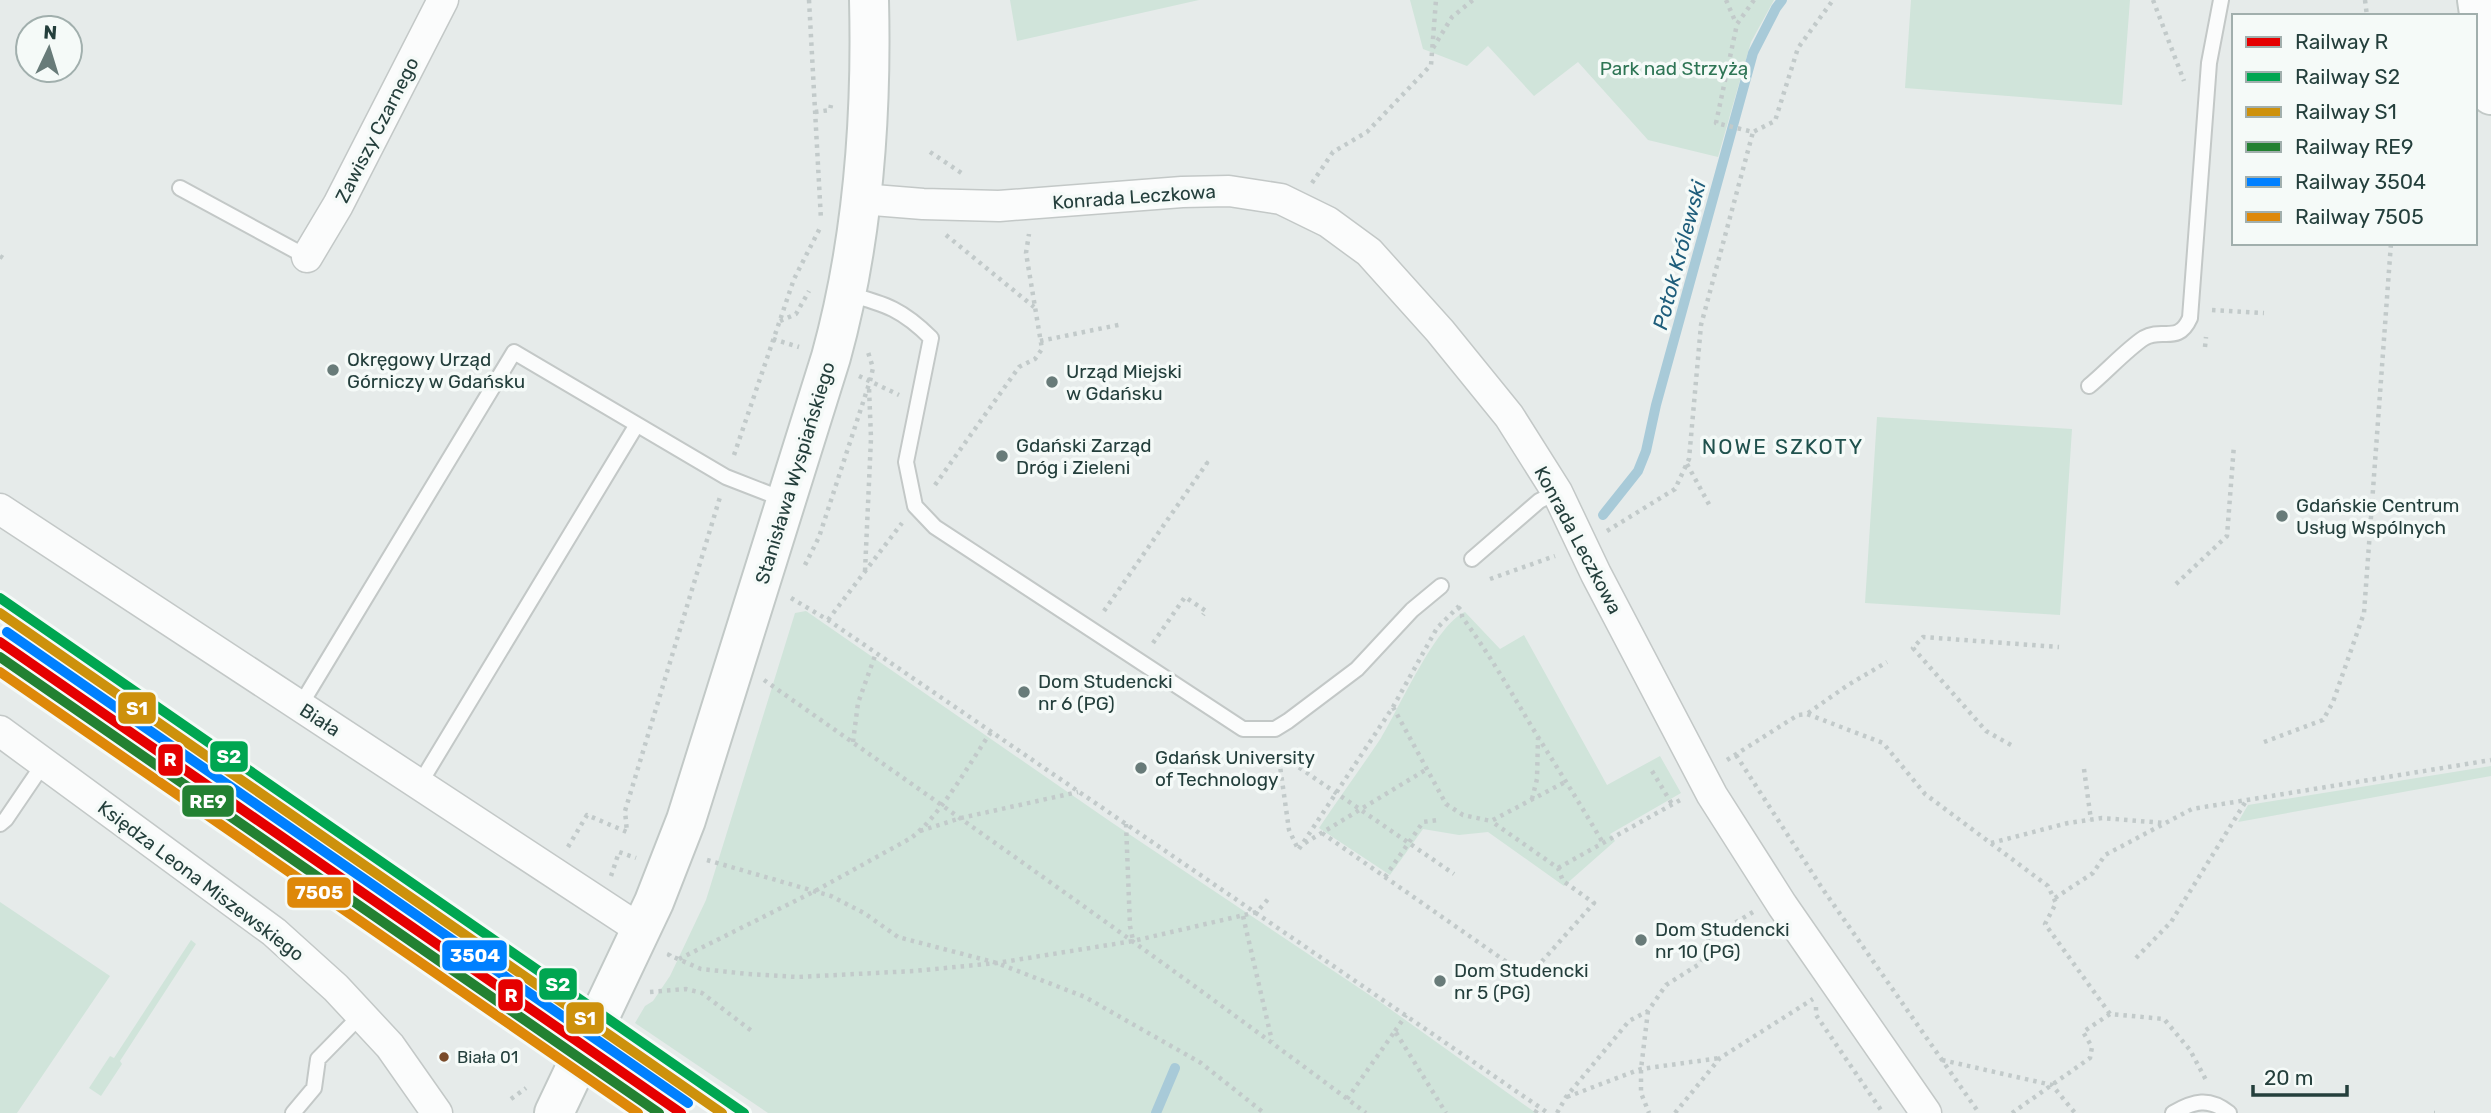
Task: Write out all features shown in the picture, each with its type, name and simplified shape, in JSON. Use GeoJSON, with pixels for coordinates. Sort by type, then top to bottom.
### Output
{"type":"FeatureCollection","features":[{"type":"Feature","properties":{"kind":"main road","name":"Stanisława Wyspiańskiego"},"geometry":{"type":"LineString","coordinates":[[641,930],[686,820],[822,388],[830,289],[861,199],[869,80],[869,0]]}},
{"type":"Feature","properties":{"kind":"main road"},"geometry":{"type":"LineString","coordinates":[[2477,0],[2491,95]]}},
{"type":"Feature","properties":{"kind":"main road"},"geometry":{"type":"LineString","coordinates":[[554,1113],[641,930]]}},
{"type":"Feature","properties":{"kind":"street","name":"Zawiszy Czarnego"},"geometry":{"type":"LineString","coordinates":[[307,257],[338,205],[443,0]]}},
{"type":"Feature","properties":{"kind":"street","name":"Konrada Leczkowa"},"geometry":{"type":"LineString","coordinates":[[861,199],[936,205],[999,206],[1229,191],[1281,199],[1328,222],[1369,252],[1440,331],[1509,415],[1557,492],[1582,546],[1712,795],[1782,905],[1926,1113]]}},
{"type":"Feature","properties":{"kind":"street","name":"Biała"},"geometry":{"type":"LineString","coordinates":[[0,509],[641,930]]}},
{"type":"Feature","properties":{"kind":"street","name":"Księdza Leona Miszewskiego"},"geometry":{"type":"LineString","coordinates":[[0,731],[274,932],[309,962],[390,1046],[438,1113]]}},
{"type":"Feature","properties":{"kind":"lane"},"geometry":{"type":"LineString","coordinates":[[2089,386],[2145,337],[2178,334],[2186,328],[2190,318],[2209,62],[2221,0]]}},
{"type":"Feature","properties":{"kind":"lane"},"geometry":{"type":"LineString","coordinates":[[180,188],[307,257]]}},
{"type":"Feature","properties":{"kind":"lane"},"geometry":{"type":"LineString","coordinates":[[830,289],[878,302],[910,318],[931,338],[905,462],[915,506],[935,527],[1243,729],[1275,729],[1357,669],[1412,610],[1441,586]]}},
{"type":"Feature","properties":{"kind":"lane"},"geometry":{"type":"LineString","coordinates":[[300,706],[514,352],[726,478],[787,501]]}},
{"type":"Feature","properties":{"kind":"lane"},"geometry":{"type":"LineString","coordinates":[[419,785],[636,426]]}},
{"type":"Feature","properties":{"kind":"lane"},"geometry":{"type":"LineString","coordinates":[[1472,559],[1539,501],[1557,492]]}},
{"type":"Feature","properties":{"kind":"lane"},"geometry":{"type":"LineString","coordinates":[[0,824],[44,763]]}},
{"type":"Feature","properties":{"kind":"lane"},"geometry":{"type":"LineString","coordinates":[[293,1113],[314,1088],[318,1059],[361,1014]]}},
{"type":"Feature","properties":{"kind":"lane"},"geometry":{"type":"LineString","coordinates":[[2173,1113],[2190,1103],[2205,1102],[2225,1110]]}},
{"type":"Feature","properties":{"kind":"path"},"geometry":{"type":"LineString","coordinates":[[564,853],[587,815],[627,832],[625,811],[726,478],[794,279],[821,227],[809,0]]}},
{"type":"Feature","properties":{"kind":"path"},"geometry":{"type":"LineString","coordinates":[[1296,206],[1333,152],[1367,132],[1431,65],[1436,0]]}},
{"type":"Feature","properties":{"kind":"path"},"geometry":{"type":"LineString","coordinates":[[1432,48],[1452,18],[1473,0]]}},
{"type":"Feature","properties":{"kind":"path"},"geometry":{"type":"LineString","coordinates":[[1754,0],[1737,24],[1716,123],[1752,132],[1775,121],[1798,48],[1833,0]]}},
{"type":"Feature","properties":{"kind":"path"},"geometry":{"type":"LineString","coordinates":[[1725,3],[1737,24]]}},
{"type":"Feature","properties":{"kind":"path"},"geometry":{"type":"LineString","coordinates":[[815,112],[830,110],[831,97]]}},
{"type":"Feature","properties":{"kind":"path"},"geometry":{"type":"LineString","coordinates":[[1490,579],[1582,546],[1675,489],[1687,464],[1701,325],[1752,132]]}},
{"type":"Feature","properties":{"kind":"path"},"geometry":{"type":"LineString","coordinates":[[828,620],[915,506],[932,488],[1018,367],[1035,359],[1043,350],[1026,253],[1027,237],[1031,230]]}},
{"type":"Feature","properties":{"kind":"path"},"geometry":{"type":"LineString","coordinates":[[945,235],[1035,307]]}},
{"type":"Feature","properties":{"kind":"path"},"geometry":{"type":"LineString","coordinates":[[2264,742],[2323,720],[2333,702],[2364,613],[2391,245]]}},
{"type":"Feature","properties":{"kind":"path"},"geometry":{"type":"LineString","coordinates":[[0,256],[6,260]]}},
{"type":"Feature","properties":{"kind":"path"},"geometry":{"type":"LineString","coordinates":[[779,322],[796,314],[830,289]]}},
{"type":"Feature","properties":{"kind":"path"},"geometry":{"type":"LineString","coordinates":[[2208,309],[2264,313]]}},
{"type":"Feature","properties":{"kind":"path"},"geometry":{"type":"LineString","coordinates":[[1040,341],[1123,324]]}},
{"type":"Feature","properties":{"kind":"path"},"geometry":{"type":"LineString","coordinates":[[773,339],[804,349]]}},
{"type":"Feature","properties":{"kind":"path"},"geometry":{"type":"LineString","coordinates":[[800,575],[819,537],[870,381],[872,357],[864,348]]}},
{"type":"Feature","properties":{"kind":"path"},"geometry":{"type":"LineString","coordinates":[[1101,383],[1114,364]]}},
{"type":"Feature","properties":{"kind":"path"},"geometry":{"type":"LineString","coordinates":[[855,374],[917,404]]}},
{"type":"Feature","properties":{"kind":"path"},"geometry":{"type":"LineString","coordinates":[[865,572],[871,438],[870,381]]}},
{"type":"Feature","properties":{"kind":"path"},"geometry":{"type":"LineString","coordinates":[[2176,584],[2227,536],[2234,445]]}},
{"type":"Feature","properties":{"kind":"path"},"geometry":{"type":"LineString","coordinates":[[1091,629],[1207,463],[1203,461]]}},
{"type":"Feature","properties":{"kind":"path"},"geometry":{"type":"LineString","coordinates":[[1687,464],[1711,508]]}},
{"type":"Feature","properties":{"kind":"path"},"geometry":{"type":"LineString","coordinates":[[790,597],[828,620],[1257,912],[1548,1113]]}},
{"type":"Feature","properties":{"kind":"path"},"geometry":{"type":"LineString","coordinates":[[1140,661],[1185,597],[1206,611],[1203,615]]}},
{"type":"Feature","properties":{"kind":"path"},"geometry":{"type":"LineString","coordinates":[[1301,845],[1393,707],[1437,628],[1459,607],[1462,617],[1489,653],[1603,843]]}},
{"type":"Feature","properties":{"kind":"path"},"geometry":{"type":"LineString","coordinates":[[2011,745],[1986,732],[1913,648],[1923,636],[2059,647]]}},
{"type":"Feature","properties":{"kind":"path"},"geometry":{"type":"LineString","coordinates":[[853,742],[858,703],[876,653]]}},
{"type":"Feature","properties":{"kind":"path"},"geometry":{"type":"LineString","coordinates":[[1807,714],[1886,662]]}},
{"type":"Feature","properties":{"kind":"path"},"geometry":{"type":"LineString","coordinates":[[763,679],[942,803],[1366,1113]]}},
{"type":"Feature","properties":{"kind":"path"},"geometry":{"type":"LineString","coordinates":[[1322,833],[1528,977],[1594,903],[1563,881],[1558,869],[1491,821],[1464,815],[1446,804],[1393,707]]}},
{"type":"Feature","properties":{"kind":"path"},"geometry":{"type":"LineString","coordinates":[[1725,761],[1798,715],[1807,714],[1883,743],[1925,794],[2048,886],[2055,898],[2052,913],[2045,924],[2110,1014]]}},
{"type":"Feature","properties":{"kind":"path"},"geometry":{"type":"LineString","coordinates":[[1275,729],[1289,830],[1298,849],[1427,769]]}},
{"type":"Feature","properties":{"kind":"path"},"geometry":{"type":"LineString","coordinates":[[920,832],[991,732]]}},
{"type":"Feature","properties":{"kind":"path"},"geometry":{"type":"LineString","coordinates":[[1532,800],[1537,779],[1538,737]]}},
{"type":"Feature","properties":{"kind":"path"},"geometry":{"type":"LineString","coordinates":[[1278,753],[1454,874]]}},
{"type":"Feature","properties":{"kind":"path"},"geometry":{"type":"LineString","coordinates":[[1736,755],[1822,888],[1979,1113]]}},
{"type":"Feature","properties":{"kind":"path"},"geometry":{"type":"LineString","coordinates":[[2055,898],[2093,873],[2105,855],[2192,809],[2491,760]]}},
{"type":"Feature","properties":{"kind":"path"},"geometry":{"type":"LineString","coordinates":[[2084,769],[2091,820]]}},
{"type":"Feature","properties":{"kind":"path"},"geometry":{"type":"LineString","coordinates":[[1652,771],[1672,804]]}},
{"type":"Feature","properties":{"kind":"path"},"geometry":{"type":"LineString","coordinates":[[1491,821],[1567,781]]}},
{"type":"Feature","properties":{"kind":"path"},"geometry":{"type":"LineString","coordinates":[[678,959],[815,891],[920,832],[961,818],[1079,792]]}},
{"type":"Feature","properties":{"kind":"path"},"geometry":{"type":"LineString","coordinates":[[1558,869],[1692,794]]}},
{"type":"Feature","properties":{"kind":"path"},"geometry":{"type":"LineString","coordinates":[[2136,958],[2171,922],[2246,800]]}},
{"type":"Feature","properties":{"kind":"path"},"geometry":{"type":"LineString","coordinates":[[1990,843],[2068,823],[2102,818],[2165,824]]}},
{"type":"Feature","properties":{"kind":"path"},"geometry":{"type":"LineString","coordinates":[[1385,877],[1423,822],[1438,820]]}},
{"type":"Feature","properties":{"kind":"path"},"geometry":{"type":"LineString","coordinates":[[1126,824],[1133,941]]}},
{"type":"Feature","properties":{"kind":"path"},"geometry":{"type":"LineString","coordinates":[[608,884],[619,852]]}},
{"type":"Feature","properties":{"kind":"path"},"geometry":{"type":"LineString","coordinates":[[718,864],[815,891],[864,913],[898,937],[997,963],[1085,997],[1201,1063],[1264,1113]]}},
{"type":"Feature","properties":{"kind":"path"},"geometry":{"type":"LineString","coordinates":[[669,956],[701,969],[797,977],[914,971],[997,963],[1133,941],[1243,916],[1257,912],[1269,898]]}},
{"type":"Feature","properties":{"kind":"path"},"geometry":{"type":"LineString","coordinates":[[1557,1113],[1566,1097],[1629,1021],[1648,1011],[1666,985],[1701,963],[1706,953],[1703,942],[1758,909]]}},
{"type":"Feature","properties":{"kind":"path"},"geometry":{"type":"LineString","coordinates":[[1243,916],[1273,1043]]}},
{"type":"Feature","properties":{"kind":"path"},"geometry":{"type":"LineString","coordinates":[[646,993],[686,989],[702,993],[753,1032]]}},
{"type":"Feature","properties":{"kind":"path"},"geometry":{"type":"LineString","coordinates":[[1675,1113],[1720,1058],[1815,998]]}},
{"type":"Feature","properties":{"kind":"path"},"geometry":{"type":"LineString","coordinates":[[1648,1011],[1641,1093],[1649,1113]]}},
{"type":"Feature","properties":{"kind":"path"},"geometry":{"type":"LineString","coordinates":[[2012,1113],[2090,1058],[2092,1047],[2083,1032],[2110,1014],[2164,1019],[2190,1050],[2206,1077]]}},
{"type":"Feature","properties":{"kind":"path"},"geometry":{"type":"LineString","coordinates":[[1347,1099],[1406,1015]]}},
{"type":"Feature","properties":{"kind":"path"},"geometry":{"type":"LineString","coordinates":[[1395,1031],[1446,1113]]}},
{"type":"Feature","properties":{"kind":"path"},"geometry":{"type":"LineString","coordinates":[[1566,1097],[1641,1069],[1720,1058]]}},
{"type":"Feature","properties":{"kind":"path"},"geometry":{"type":"LineString","coordinates":[[1942,1060],[2052,1085],[2075,1113]]}},
{"type":"Feature","properties":{"kind":"path"},"geometry":{"type":"LineString","coordinates":[[1535,1113],[1539,1107]]}},
{"type":"Feature","properties":{"kind":"green space"},"geometry":{"type":"Polygon","coordinates":[[[1010,0],[1199,0],[1017,41],[1010,0]]]}},
{"type":"Feature","properties":{"kind":"green space","name":"Park nad Strzyżą"},"geometry":{"type":"Polygon","coordinates":[[[1410,0],[1774,0],[1751,42],[1718,157],[1648,140],[1578,62],[1534,96],[1488,46],[1467,66],[1423,49],[1410,0]]]}},
{"type":"Feature","properties":{"kind":"green space"},"geometry":{"type":"Polygon","coordinates":[[[1911,0],[2130,0],[2122,105],[1905,88],[1911,0]]]}},
{"type":"Feature","properties":{"kind":"green space"},"geometry":{"type":"Polygon","coordinates":[[[1877,417],[2072,429],[2060,615],[1865,603],[1877,417]]]}},
{"type":"Feature","properties":{"kind":"green space"},"geometry":{"type":"Polygon","coordinates":[[[806,611],[1111,822],[1383,1004],[1536,1113],[768,1113],[635,1023],[645,1006],[653,1001],[670,976],[706,900],[795,613],[806,611]]]}},
{"type":"Feature","properties":{"kind":"green space"},"geometry":{"type":"Polygon","coordinates":[[[1465,612],[1500,649],[1524,635],[1607,785],[1660,756],[1681,793],[1610,834],[1615,841],[1564,886],[1488,832],[1459,835],[1423,829],[1390,875],[1319,828],[1381,738],[1430,649],[1454,620],[1465,612]]]}},
{"type":"Feature","properties":{"kind":"green space"},"geometry":{"type":"Polygon","coordinates":[[[2491,766],[2491,776],[2238,822],[2248,805],[2491,766]]]}},
{"type":"Feature","properties":{"kind":"green space"},"geometry":{"type":"Polygon","coordinates":[[[0,902],[110,976],[17,1113],[0,1113],[0,902]]]}},
{"type":"Feature","properties":{"kind":"green space"},"geometry":{"type":"Polygon","coordinates":[[[191,940],[196,944],[120,1061],[122,1064],[101,1096],[89,1088],[110,1056],[114,1058],[191,940]]]}},
{"type":"Feature","properties":{"kind":"waterway","name":"Potok Królewski"},"geometry":{"type":"LineString","coordinates":[[1603,515],[1638,471],[1646,451],[1656,405],[1753,53],[1782,0]]}},
{"type":"Feature","properties":{"kind":"waterway","name":"Potok Królewski"},"geometry":{"type":"LineString","coordinates":[[1156,1113],[1175,1068]]}},
{"type":"Feature","properties":{"kind":"rail line","name":"S2"},"geometry":{"type":"LineString","coordinates":[[0,598],[744,1113]]}},
{"type":"Feature","properties":{"kind":"rail line","name":"S1"},"geometry":{"type":"LineString","coordinates":[[0,613],[722,1113]]}},
{"type":"Feature","properties":{"kind":"rail line","name":"3504"},"geometry":{"type":"LineString","coordinates":[[7,632],[688,1103]]}},
{"type":"Feature","properties":{"kind":"rail line","name":"R"},"geometry":{"type":"LineString","coordinates":[[0,642],[681,1113]]}},
{"type":"Feature","properties":{"kind":"rail line","name":"RE9"},"geometry":{"type":"LineString","coordinates":[[0,657],[659,1113]]}},
{"type":"Feature","properties":{"kind":"rail line","name":"7505"},"geometry":{"type":"LineString","coordinates":[[0,672],[638,1113]]}},
{"type":"Feature","properties":{"kind":"place","name":"Okręgowy Urząd Górniczy w Gdańsku"},"geometry":{"type":"Point","coordinates":[333,370]}},
{"type":"Feature","properties":{"kind":"place","name":"Urząd Miejski w Gdańsku"},"geometry":{"type":"Point","coordinates":[1052,382]}},
{"type":"Feature","properties":{"kind":"place","name":"Gdański Zarząd Dróg i Zieleni"},"geometry":{"type":"Point","coordinates":[1002,456]}},
{"type":"Feature","properties":{"kind":"place","name":"Gdańskie Centrum Usług Wspólnych"},"geometry":{"type":"Point","coordinates":[2282,516]}},
{"type":"Feature","properties":{"kind":"place","name":"Dom Studencki nr 6 (PG)"},"geometry":{"type":"Point","coordinates":[1024,692]}},
{"type":"Feature","properties":{"kind":"place","name":"Gdańsk University of Technology"},"geometry":{"type":"Point","coordinates":[1141,768]}},
{"type":"Feature","properties":{"kind":"place","name":"Dom Studencki nr 10 (PG)"},"geometry":{"type":"Point","coordinates":[1641,940]}},
{"type":"Feature","properties":{"kind":"place","name":"Dom Studencki nr 5 (PG)"},"geometry":{"type":"Point","coordinates":[1440,981]}},
{"type":"Feature","properties":{"kind":"place","name":"Biała 01"},"geometry":{"type":"Point","coordinates":[444,1057]}},
{"type":"Feature","properties":{"kind":"district","name":"NOWE SZKOTY"},"geometry":{"type":"Point","coordinates":[1783,446]}}]}
